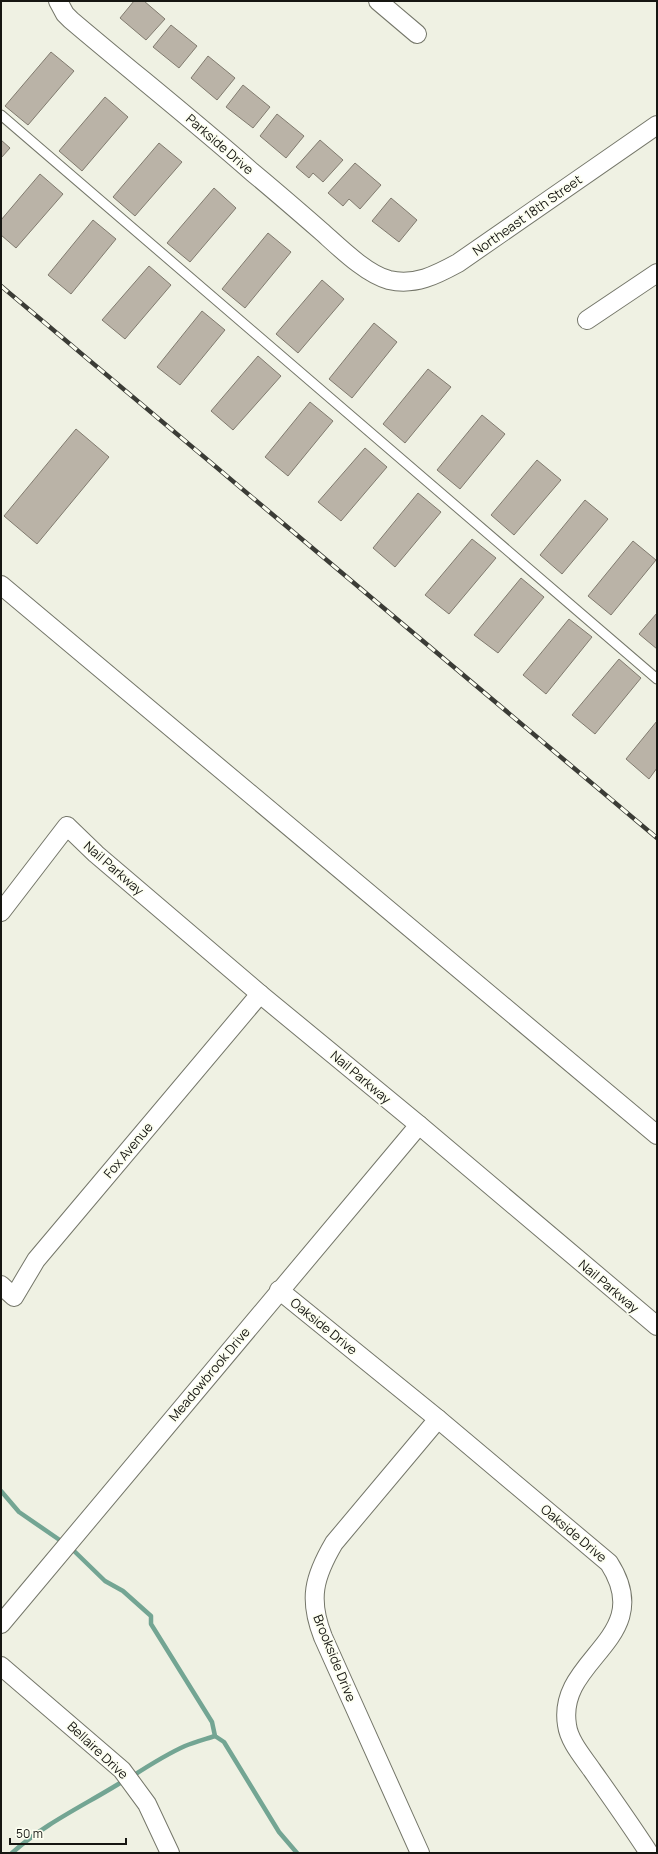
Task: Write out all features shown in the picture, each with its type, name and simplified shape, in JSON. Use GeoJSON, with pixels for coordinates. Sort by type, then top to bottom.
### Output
{"type":"FeatureCollection","features":[{"type":"Feature","properties":{"kind":"street","name":"Parkside Drive"},"geometry":{"type":"LineString","coordinates":[[58,1],[65,14],[71,20],[198,125],[342,250],[369,270],[389,280]]}},
{"type":"Feature","properties":{"kind":"street"},"geometry":{"type":"LineString","coordinates":[[378,1],[417,34]]}},
{"type":"Feature","properties":{"kind":"street","name":"Northeast 18th Street"},"geometry":{"type":"LineString","coordinates":[[389,280],[403,282],[418,281],[441,273],[458,263],[657,125]]}},
{"type":"Feature","properties":{"kind":"street"},"geometry":{"type":"LineString","coordinates":[[587,320],[657,273]]}},
{"type":"Feature","properties":{"kind":"street"},"geometry":{"type":"LineString","coordinates":[[1,585],[657,1135]]}},
{"type":"Feature","properties":{"kind":"street","name":"Nail Parkway"},"geometry":{"type":"LineString","coordinates":[[1,912],[67,826],[96,854],[260,994],[419,1125],[657,1326]]}},
{"type":"Feature","properties":{"kind":"street","name":"Fox Avenue"},"geometry":{"type":"LineString","coordinates":[[1,1285],[14,1297],[36,1260],[260,994]]}},
{"type":"Feature","properties":{"kind":"street","name":"Meadowbrook Drive"},"geometry":{"type":"LineString","coordinates":[[1,1624],[279,1290],[419,1125]]}},
{"type":"Feature","properties":{"kind":"street","name":"Oakside Drive"},"geometry":{"type":"LineString","coordinates":[[279,1290],[438,1419],[593,1548],[615,1571],[620,1581],[622,1594],[623,1607],[620,1620],[609,1642],[579,1676],[571,1688],[568,1700],[567,1727],[577,1748],[649,1853]]}},
{"type":"Feature","properties":{"kind":"street","name":"Brookside Drive"},"geometry":{"type":"LineString","coordinates":[[420,1853],[323,1637],[317,1620],[314,1592],[320,1566],[334,1543],[438,1419]]}},
{"type":"Feature","properties":{"kind":"street","name":"Bellaire Drive"},"geometry":{"type":"LineString","coordinates":[[1,1666],[112,1760],[135,1786],[154,1818],[170,1853]]}},
{"type":"Feature","properties":{"kind":"lane"},"geometry":{"type":"LineString","coordinates":[[1,115],[657,679]]}},
{"type":"Feature","properties":{"kind":"building"},"geometry":{"type":"Polygon","coordinates":[[[134,1],[144,1],[165,19],[146,40],[120,18],[134,1]]]}},
{"type":"Feature","properties":{"kind":"building"},"geometry":{"type":"Polygon","coordinates":[[[171,25],[197,46],[179,68],[153,47],[171,25]]]}},
{"type":"Feature","properties":{"kind":"building"},"geometry":{"type":"Polygon","coordinates":[[[51,52],[74,71],[28,125],[5,106],[51,52]]]}},
{"type":"Feature","properties":{"kind":"building"},"geometry":{"type":"Polygon","coordinates":[[[208,56],[235,78],[217,100],[191,78],[208,56]]]}},
{"type":"Feature","properties":{"kind":"building"},"geometry":{"type":"Polygon","coordinates":[[[243,85],[270,107],[253,128],[226,107],[243,85]]]}},
{"type":"Feature","properties":{"kind":"building"},"geometry":{"type":"Polygon","coordinates":[[[105,97],[128,117],[82,171],[59,151],[105,97]]]}},
{"type":"Feature","properties":{"kind":"building"},"geometry":{"type":"Polygon","coordinates":[[[277,114],[304,136],[286,158],[260,136],[277,114]]]}},
{"type":"Feature","properties":{"kind":"building"},"geometry":{"type":"Polygon","coordinates":[[[1,140],[10,148],[1,158],[1,140]]]}},
{"type":"Feature","properties":{"kind":"building"},"geometry":{"type":"Polygon","coordinates":[[[320,140],[343,160],[323,182],[313,173],[309,178],[296,167],[320,140]]]}},
{"type":"Feature","properties":{"kind":"building"},"geometry":{"type":"Polygon","coordinates":[[[159,143],[182,162],[135,216],[113,197],[159,143]]]}},
{"type":"Feature","properties":{"kind":"building"},"geometry":{"type":"Polygon","coordinates":[[[355,163],[381,185],[360,209],[349,199],[343,206],[328,193],[355,163]]]}},
{"type":"Feature","properties":{"kind":"building"},"geometry":{"type":"Polygon","coordinates":[[[40,174],[63,194],[16,248],[1,235],[1,220],[40,174]]]}},
{"type":"Feature","properties":{"kind":"building"},"geometry":{"type":"Polygon","coordinates":[[[214,188],[236,208],[190,262],[167,243],[214,188]]]}},
{"type":"Feature","properties":{"kind":"building"},"geometry":{"type":"Polygon","coordinates":[[[391,198],[417,220],[399,242],[372,221],[391,198]]]}},
{"type":"Feature","properties":{"kind":"building"},"geometry":{"type":"Polygon","coordinates":[[[93,220],[116,239],[71,294],[48,275],[93,220]]]}},
{"type":"Feature","properties":{"kind":"building"},"geometry":{"type":"Polygon","coordinates":[[[268,233],[291,252],[245,308],[222,289],[268,233]]]}},
{"type":"Feature","properties":{"kind":"building"},"geometry":{"type":"Polygon","coordinates":[[[149,266],[171,285],[125,339],[102,320],[149,266]]]}},
{"type":"Feature","properties":{"kind":"building"},"geometry":{"type":"Polygon","coordinates":[[[322,280],[344,299],[298,353],[276,334],[322,280]]]}},
{"type":"Feature","properties":{"kind":"building"},"geometry":{"type":"Polygon","coordinates":[[[202,311],[225,330],[180,385],[157,367],[202,311]]]}},
{"type":"Feature","properties":{"kind":"building"},"geometry":{"type":"Polygon","coordinates":[[[374,323],[397,342],[352,398],[329,379],[374,323]]]}},
{"type":"Feature","properties":{"kind":"building"},"geometry":{"type":"Polygon","coordinates":[[[258,356],[281,376],[233,430],[211,411],[258,356]]]}},
{"type":"Feature","properties":{"kind":"building"},"geometry":{"type":"Polygon","coordinates":[[[428,369],[451,387],[405,443],[383,424],[428,369]]]}},
{"type":"Feature","properties":{"kind":"building"},"geometry":{"type":"Polygon","coordinates":[[[310,402],[333,421],[288,476],[265,457],[310,402]]]}},
{"type":"Feature","properties":{"kind":"building"},"geometry":{"type":"Polygon","coordinates":[[[482,415],[505,434],[460,489],[437,470],[482,415]]]}},
{"type":"Feature","properties":{"kind":"building"},"geometry":{"type":"Polygon","coordinates":[[[76,429],[109,457],[37,544],[4,516],[76,429]]]}},
{"type":"Feature","properties":{"kind":"building"},"geometry":{"type":"Polygon","coordinates":[[[365,448],[387,467],[341,521],[318,502],[365,448]]]}},
{"type":"Feature","properties":{"kind":"building"},"geometry":{"type":"Polygon","coordinates":[[[537,460],[561,480],[514,535],[491,515],[537,460]]]}},
{"type":"Feature","properties":{"kind":"building"},"geometry":{"type":"Polygon","coordinates":[[[418,493],[441,512],[395,567],[373,548],[418,493]]]}},
{"type":"Feature","properties":{"kind":"building"},"geometry":{"type":"Polygon","coordinates":[[[585,500],[608,519],[562,574],[540,555],[585,500]]]}},
{"type":"Feature","properties":{"kind":"building"},"geometry":{"type":"Polygon","coordinates":[[[472,539],[496,558],[449,614],[425,595],[472,539]]]}},
{"type":"Feature","properties":{"kind":"building"},"geometry":{"type":"Polygon","coordinates":[[[633,541],[656,560],[611,615],[588,596],[633,541]]]}},
{"type":"Feature","properties":{"kind":"building"},"geometry":{"type":"Polygon","coordinates":[[[521,578],[544,597],[498,653],[474,635],[521,578]]]}},
{"type":"Feature","properties":{"kind":"building"},"geometry":{"type":"Polygon","coordinates":[[[657,613],[657,649],[639,634],[657,613]]]}},
{"type":"Feature","properties":{"kind":"building"},"geometry":{"type":"Polygon","coordinates":[[[569,619],[592,637],[546,694],[523,675],[569,619]]]}},
{"type":"Feature","properties":{"kind":"building"},"geometry":{"type":"Polygon","coordinates":[[[619,659],[641,678],[595,734],[572,715],[619,659]]]}},
{"type":"Feature","properties":{"kind":"building"},"geometry":{"type":"Polygon","coordinates":[[[657,721],[657,768],[649,779],[626,759],[657,721]]]}},
{"type":"Feature","properties":{"kind":"waterway"},"geometry":{"type":"LineString","coordinates":[[1,1491],[19,1512],[64,1543]]}},
{"type":"Feature","properties":{"kind":"waterway"},"geometry":{"type":"LineString","coordinates":[[70,1547],[105,1581],[123,1591],[151,1616],[151,1624],[212,1722],[215,1736],[224,1742],[279,1832],[297,1853]]}},
{"type":"Feature","properties":{"kind":"waterway"},"geometry":{"type":"LineString","coordinates":[[131,1777],[178,1749],[215,1736]]}},
{"type":"Feature","properties":{"kind":"waterway"},"geometry":{"type":"LineString","coordinates":[[12,1853],[38,1832],[125,1780]]}},
{"type":"Feature","properties":{"kind":"railway"},"geometry":{"type":"LineString","coordinates":[[1,286],[657,838]]}}]}
